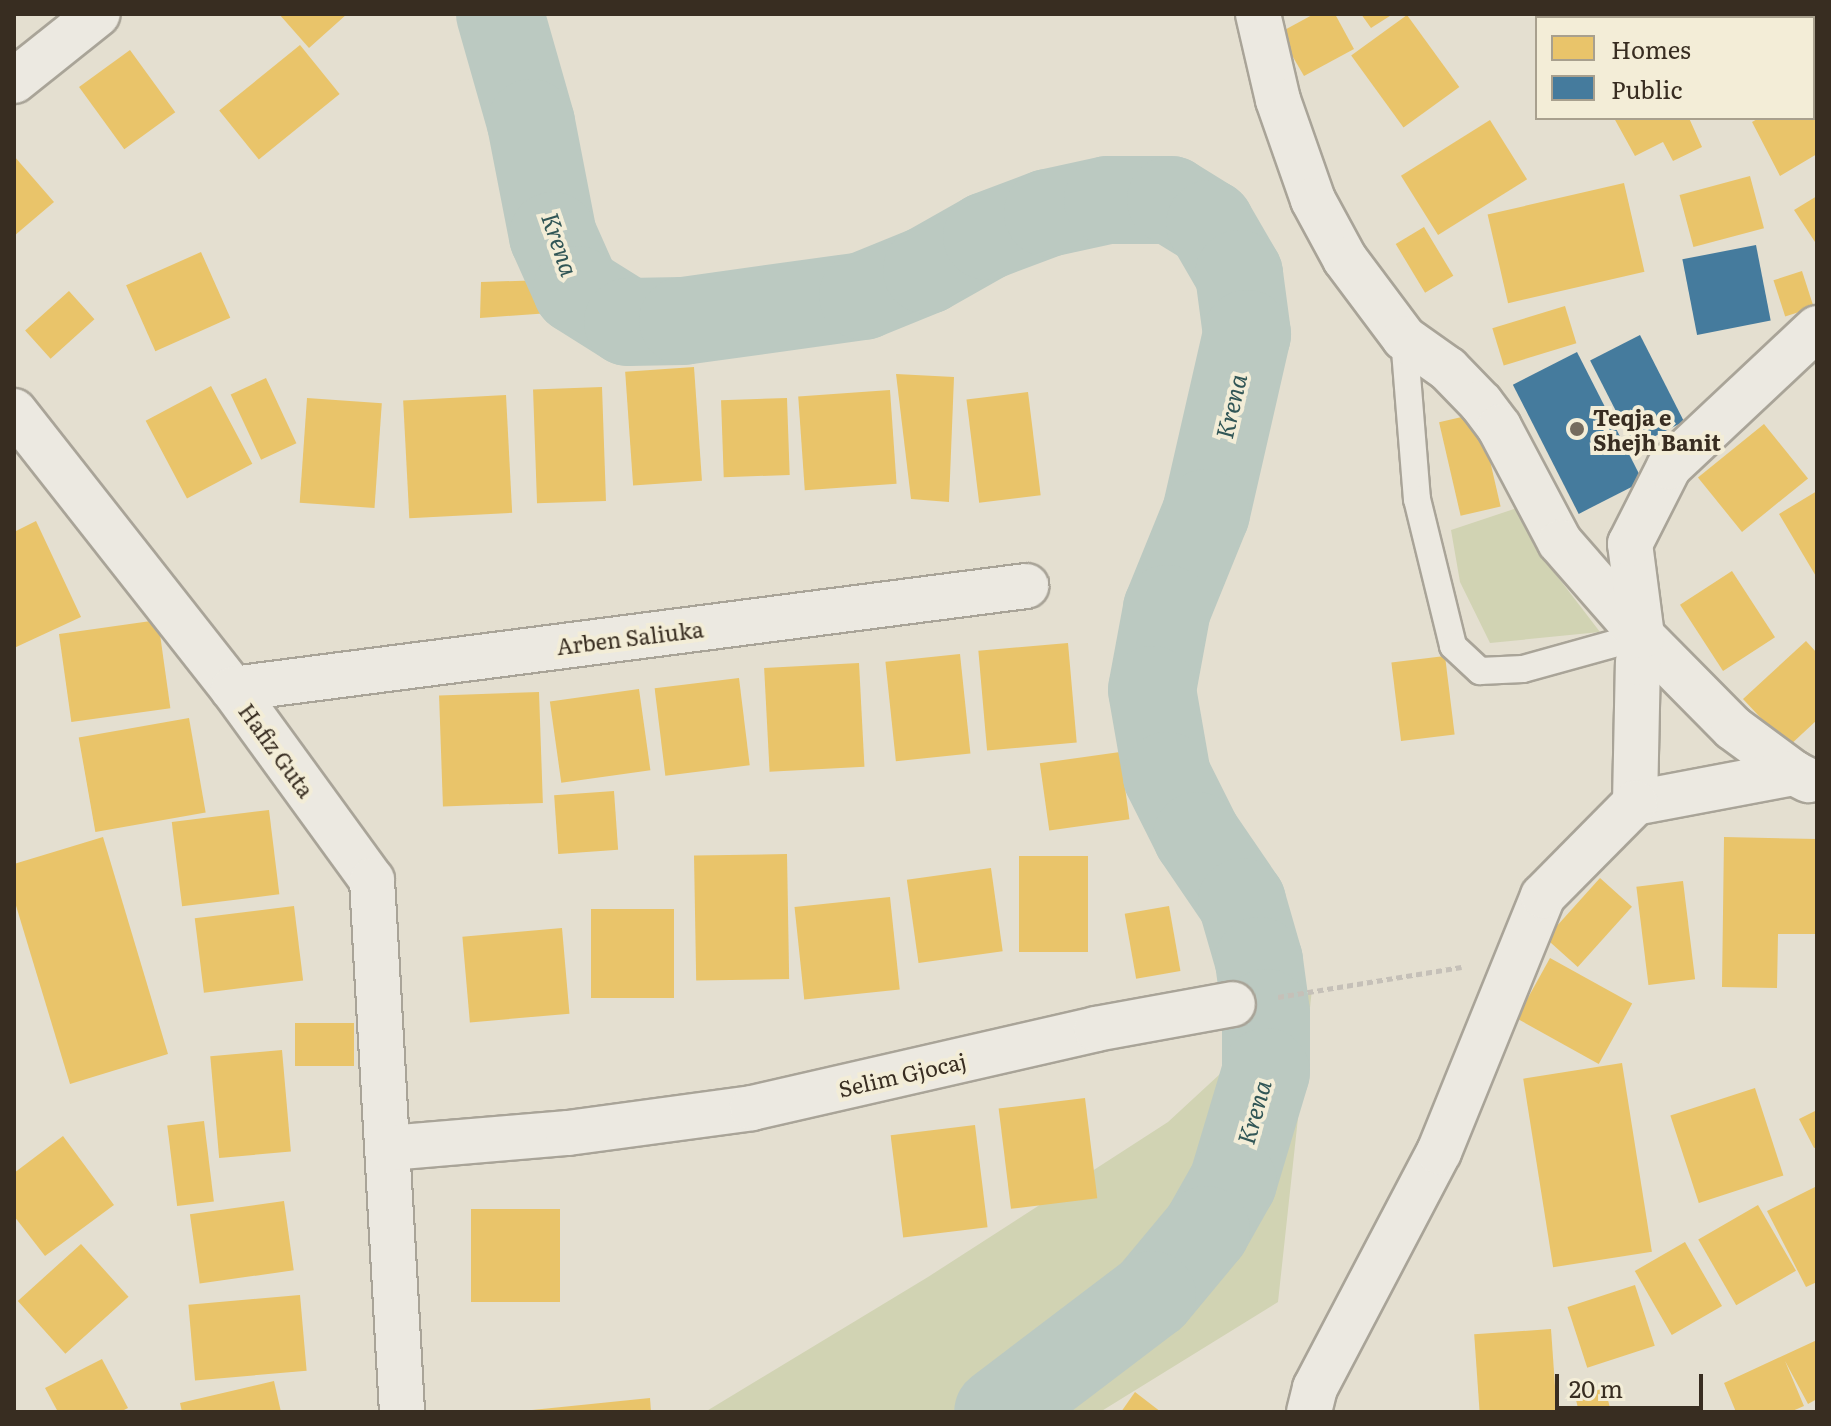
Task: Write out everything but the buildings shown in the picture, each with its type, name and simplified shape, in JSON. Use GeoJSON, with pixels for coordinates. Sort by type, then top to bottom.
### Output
{"type":"FeatureCollection","features":[{"type":"Feature","properties":{"kind":"street"},"geometry":{"type":"LineString","coordinates":[[14,81],[98,14]]}},
{"type":"Feature","properties":{"kind":"street"},"geometry":{"type":"LineString","coordinates":[[1258,14],[1278,100],[1313,200],[1345,259],[1404,338],[1448,369],[1481,403],[1499,427],[1560,542],[1642,636],[1733,728],[1805,779]]}},
{"type":"Feature","properties":{"kind":"street"},"geometry":{"type":"LineString","coordinates":[[1635,803],[1638,663],[1642,636],[1630,544],[1669,467],[1817,328]]}},
{"type":"Feature","properties":{"kind":"street","name":"Hafiz Guta"},"geometry":{"type":"LineString","coordinates":[[14,411],[233,689],[372,880],[402,1412]]}},
{"type":"Feature","properties":{"kind":"street","name":"Arben Saliuka"},"geometry":{"type":"LineString","coordinates":[[233,689],[1026,586]]}},
{"type":"Feature","properties":{"kind":"street"},"geometry":{"type":"LineString","coordinates":[[1309,1412],[1315,1388],[1439,1152],[1543,896],[1635,803],[1805,779]]}},
{"type":"Feature","properties":{"kind":"street","name":"Selim Gjocaj"},"geometry":{"type":"LineString","coordinates":[[389,1148],[568,1133],[752,1108],[1096,1029],[1233,1004]]}},
{"type":"Feature","properties":{"kind":"lane"},"geometry":{"type":"LineString","coordinates":[[1404,338],[1417,499],[1453,646],[1480,671],[1523,669],[1642,636]]}},
{"type":"Feature","properties":{"kind":"path"},"geometry":{"type":"LineString","coordinates":[[1286,996],[1518,958]]}},
{"type":"Feature","properties":{"kind":"green space"},"geometry":{"type":"Polygon","coordinates":[[[1517,508],[1544,559],[1600,632],[1490,643],[1460,582],[1451,530],[1517,508]]]}},
{"type":"Feature","properties":{"kind":"green space"},"geometry":{"type":"Polygon","coordinates":[[[1312,989],[1278,1302],[1100,1412],[705,1412],[928,1277],[1168,1122],[1312,989]]]}},
{"type":"Feature","properties":{"kind":"waterway","name":"Krena"},"geometry":{"type":"LineString","coordinates":[[500,14],[531,123],[553,236],[577,290],[628,322],[683,321],[863,296],[927,270],[987,236],[1048,213],[1108,200],[1171,200],[1210,224],[1239,274],[1247,334],[1206,513],[1167,609],[1152,690],[1167,776],[1197,836],[1242,902],[1259,961],[1266,1013],[1266,1072],[1233,1182],[1206,1230],[1152,1295],[998,1412]]}},
{"type":"Feature","properties":{"kind":"place","name":"Teqja e Shejh Banit"},"geometry":{"type":"Point","coordinates":[1577,429]}}]}
